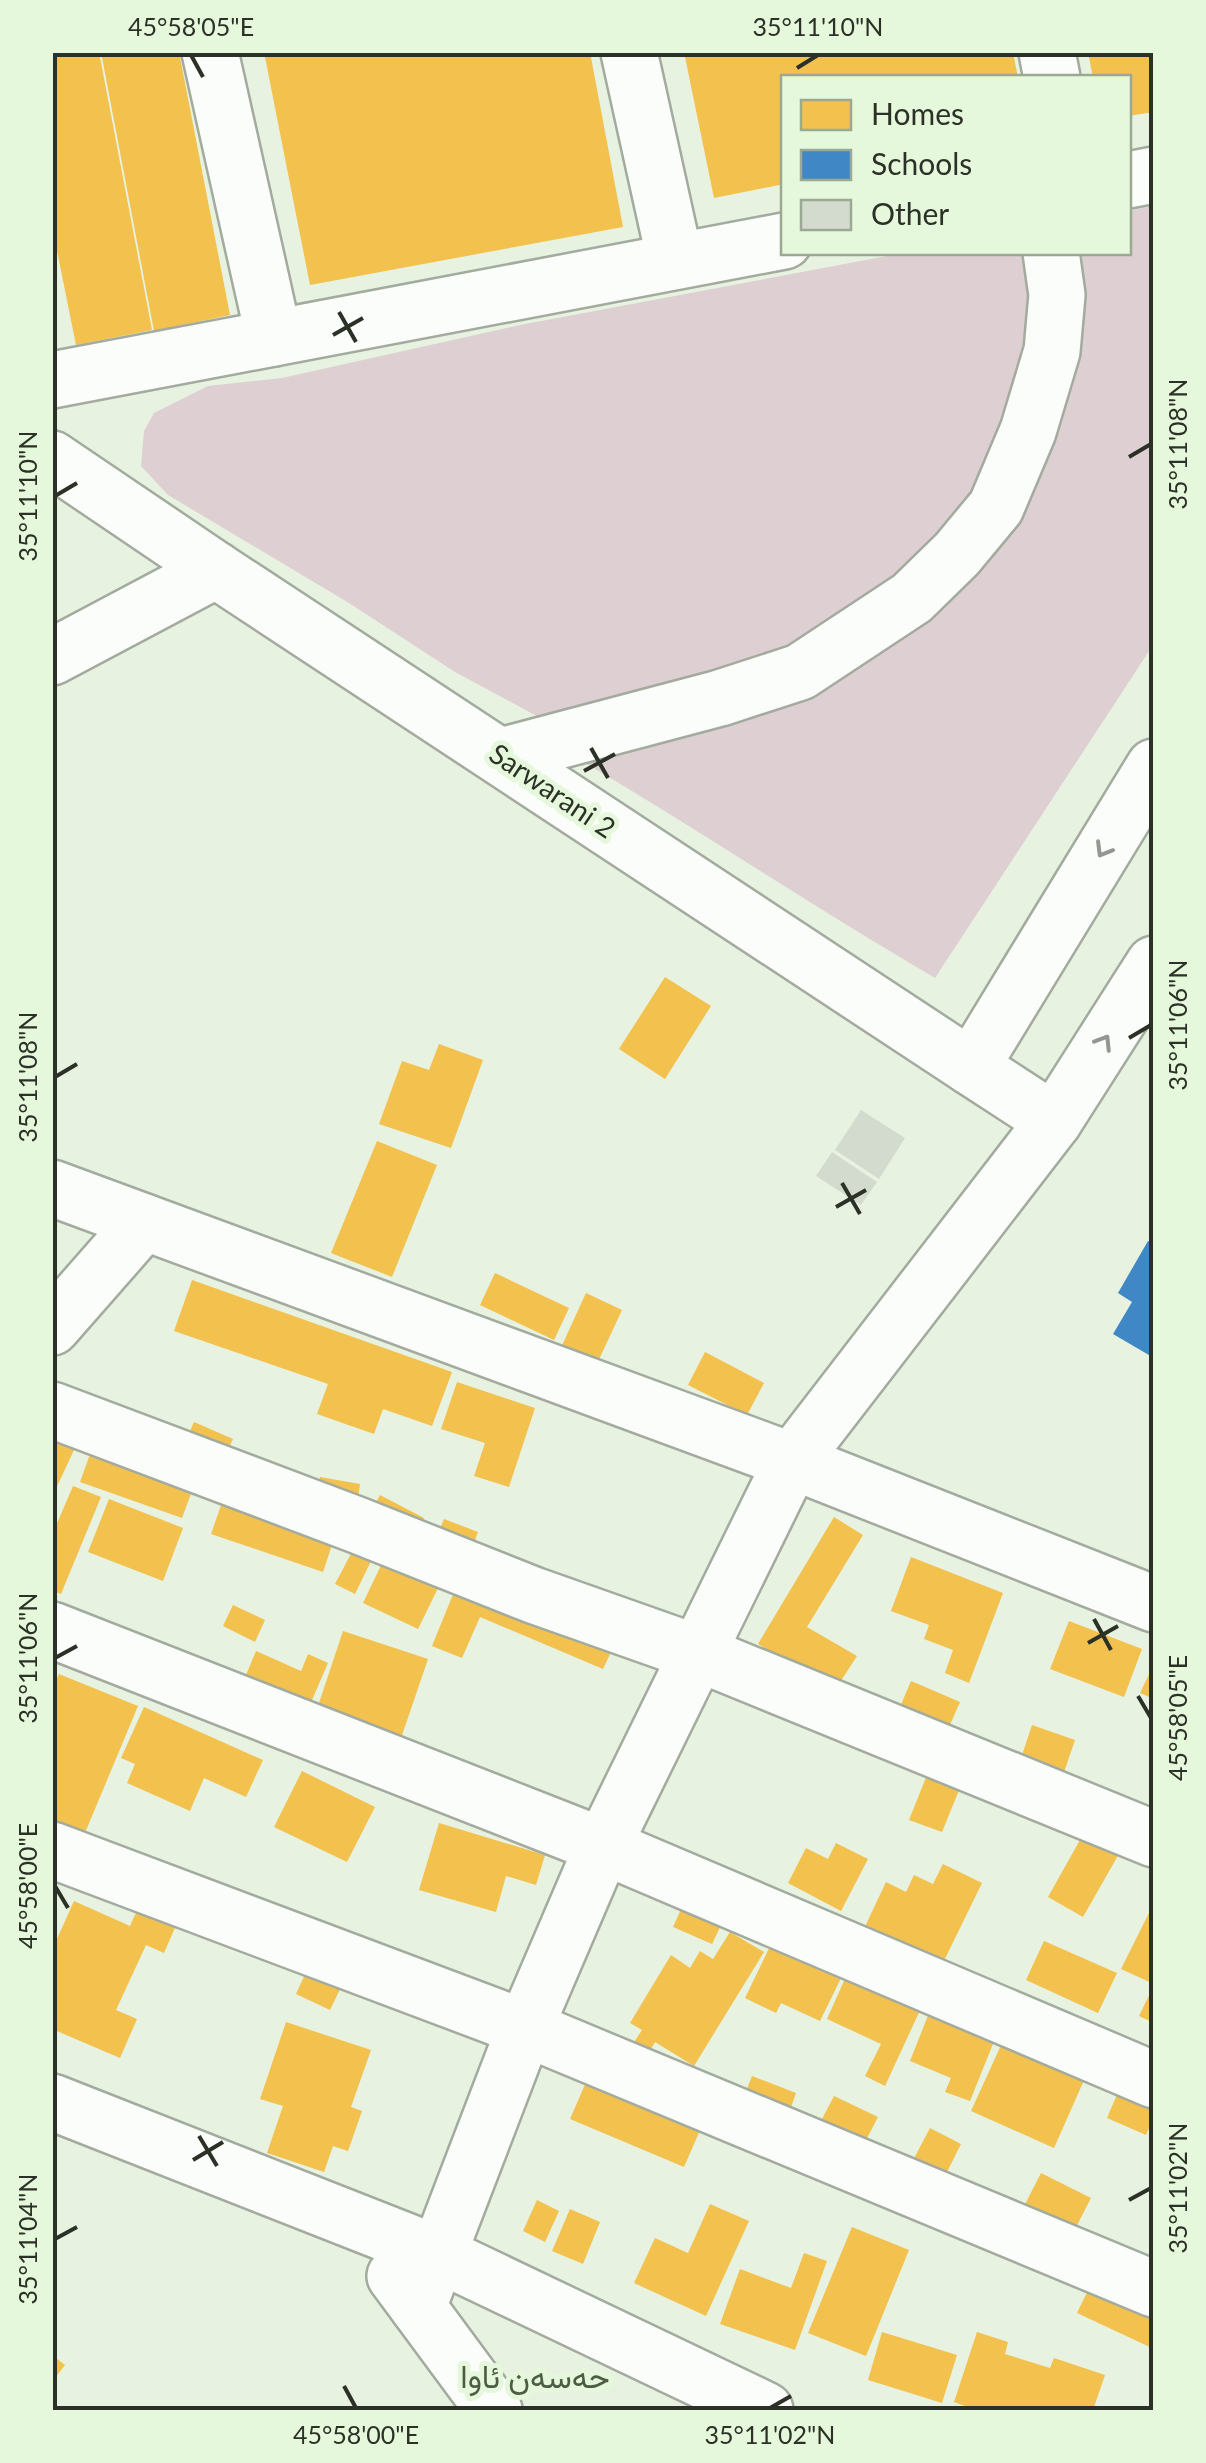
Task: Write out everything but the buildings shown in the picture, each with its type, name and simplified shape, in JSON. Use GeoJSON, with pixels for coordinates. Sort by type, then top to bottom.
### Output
{"type":"FeatureCollection","features":[{"type":"Feature","properties":{"kind":"street"},"geometry":{"type":"LineString","coordinates":[[210,52],[274,338]]}},
{"type":"Feature","properties":{"kind":"street"},"geometry":{"type":"LineString","coordinates":[[629,52],[675,260]]}},
{"type":"Feature","properties":{"kind":"street"},"geometry":{"type":"LineString","coordinates":[[52,380],[781,242]]}},
{"type":"Feature","properties":{"kind":"street"},"geometry":{"type":"LineString","coordinates":[[502,756],[720,698],[800,672],[912,598],[957,554],[996,507],[1028,431],[1052,351],[1057,295],[1052,255]]}},
{"type":"Feature","properties":{"kind":"street","name":"Sarwarani 2"},"geometry":{"type":"LineString","coordinates":[[52,459],[1054,1121]]}},
{"type":"Feature","properties":{"kind":"street"},"geometry":{"type":"LineString","coordinates":[[52,656],[216,570]]}},
{"type":"Feature","properties":{"kind":"street"},"geometry":{"type":"LineString","coordinates":[[972,1067],[1154,766]]}},
{"type":"Feature","properties":{"kind":"street"},"geometry":{"type":"LineString","coordinates":[[418,2307],[526,2028],[603,1846],[792,1461],[1054,1121],[1154,964]]}},
{"type":"Feature","properties":{"kind":"street"},"geometry":{"type":"LineString","coordinates":[[52,1188],[792,1461],[1154,1604]]}},
{"type":"Feature","properties":{"kind":"street"},"geometry":{"type":"LineString","coordinates":[[52,1327],[144,1222]]}},
{"type":"Feature","properties":{"kind":"street"},"geometry":{"type":"LineString","coordinates":[[52,1410],[534,1596],[700,1654],[1154,1839]]}},
{"type":"Feature","properties":{"kind":"street"},"geometry":{"type":"LineString","coordinates":[[52,1630],[603,1846],[1154,2080]]}},
{"type":"Feature","properties":{"kind":"street"},"geometry":{"type":"LineString","coordinates":[[52,1850],[526,2028],[1154,2289]]}},
{"type":"Feature","properties":{"kind":"street"},"geometry":{"type":"LineString","coordinates":[[52,2102],[436,2253],[765,2410]]}},
{"type":"Feature","properties":{"kind":"street"},"geometry":{"type":"LineString","coordinates":[[355,2222],[494,2410]]}},
{"type":"Feature","properties":{"kind":"shaded area"},"geometry":{"type":"Polygon","coordinates":[[[1153,206],[1153,645],[935,978],[565,751],[957,593],[1082,255],[1131,255],[1131,211],[1153,206]]]}},
{"type":"Feature","properties":{"kind":"shaded area"},"geometry":{"type":"Polygon","coordinates":[[[892,255],[1040,255],[1047,290],[1005,419],[973,490],[910,563],[817,633],[709,686],[546,721],[455,672],[349,603],[168,495],[141,466],[144,431],[154,413],[208,386],[282,378],[520,325],[892,255]]]}},
{"type":"Feature","properties":{"kind":"district","name":"حەسەن ئاوا"},"geometry":{"type":"Point","coordinates":[535,2375]}}]}
